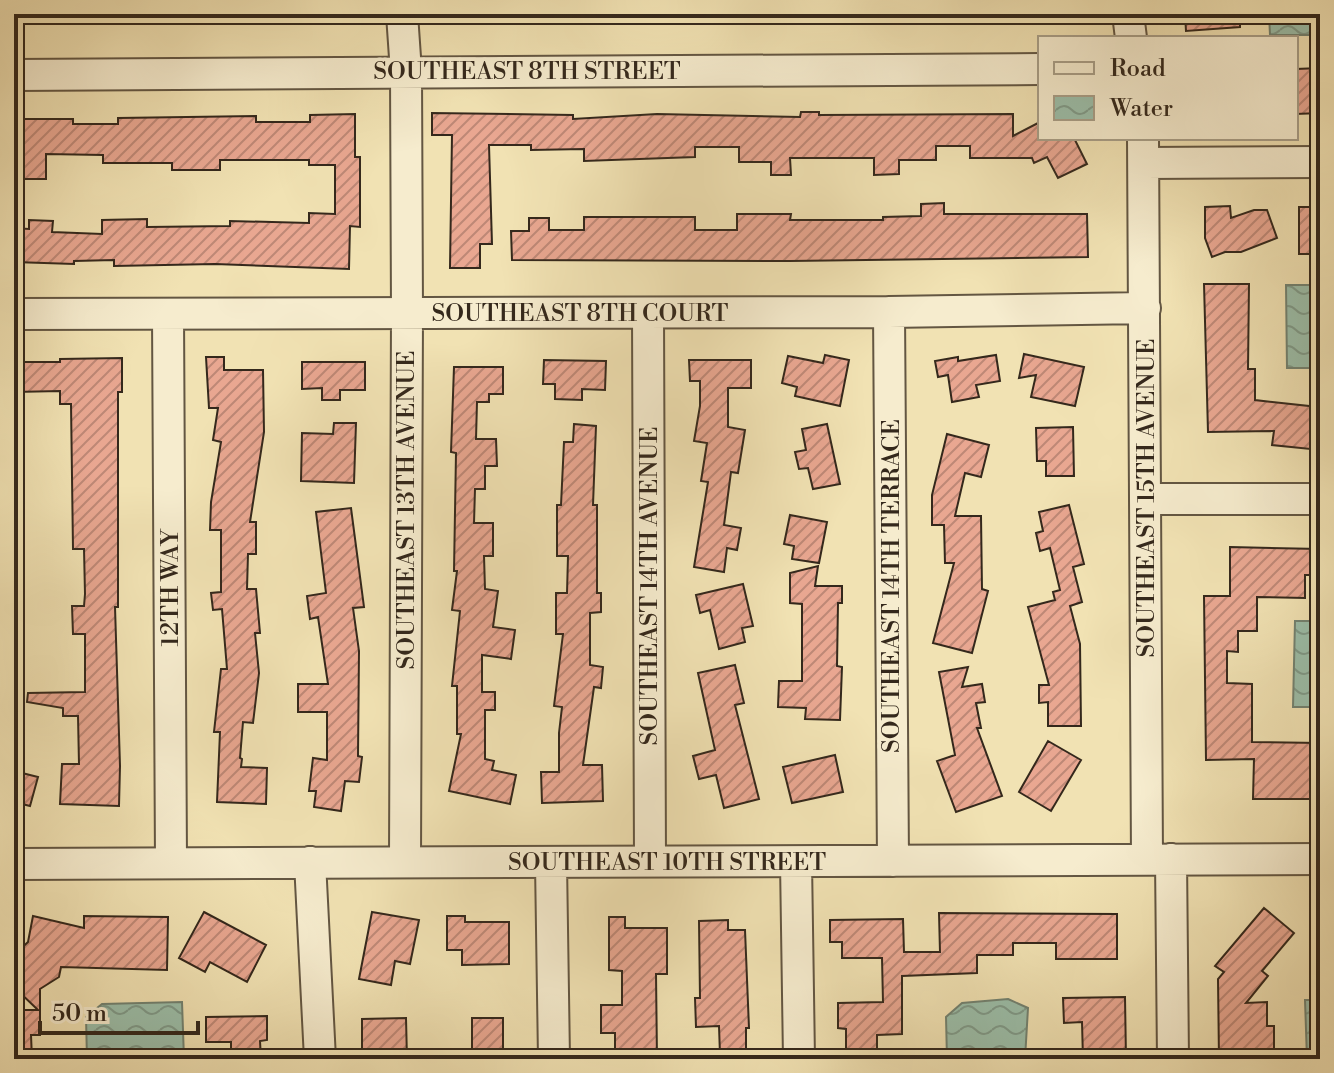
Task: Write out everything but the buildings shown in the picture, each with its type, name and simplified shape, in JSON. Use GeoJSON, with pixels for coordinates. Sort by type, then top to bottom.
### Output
{"type":"FeatureCollection","features":[{"type":"Feature","properties":{"kind":"street","name":"SOUTHEAST 13TH AVENUE"},"geometry":{"type":"LineString","coordinates":[[402,14],[406,72],[407,313],[405,862]]}},
{"type":"Feature","properties":{"kind":"street"},"geometry":{"type":"LineString","coordinates":[[1128,14],[1131,36]]}},
{"type":"Feature","properties":{"kind":"street","name":"SOUTHEAST 8TH STREET"},"geometry":{"type":"LineString","coordinates":[[14,75],[1038,69]]}},
{"type":"Feature","properties":{"kind":"street"},"geometry":{"type":"LineString","coordinates":[[1144,150],[1320,162]]}},
{"type":"Feature","properties":{"kind":"street","name":"SOUTHEAST 15TH AVENUE"},"geometry":{"type":"LineString","coordinates":[[1144,150],[1146,499],[1159,859],[1173,1059]]}},
{"type":"Feature","properties":{"kind":"street","name":"SOUTHEAST 8TH COURT"},"geometry":{"type":"LineString","coordinates":[[14,314],[889,312],[1145,308]]}},
{"type":"Feature","properties":{"kind":"street","name":"SOUTHEAST 14TH TERRACE"},"geometry":{"type":"LineString","coordinates":[[889,312],[893,861]]}},
{"type":"Feature","properties":{"kind":"street","name":"SOUTHEAST 14TH AVENUE"},"geometry":{"type":"LineString","coordinates":[[648,313],[650,860]]}},
{"type":"Feature","properties":{"kind":"street","name":"12TH WAY"},"geometry":{"type":"LineString","coordinates":[[168,314],[171,862]]}},
{"type":"Feature","properties":{"kind":"street"},"geometry":{"type":"LineString","coordinates":[[1146,499],[1320,499]]}},
{"type":"Feature","properties":{"kind":"street","name":"SOUTHEAST 10TH STREET"},"geometry":{"type":"LineString","coordinates":[[14,864],[1320,859]]}},
{"type":"Feature","properties":{"kind":"street"},"geometry":{"type":"LineString","coordinates":[[310,862],[320,1059]]}},
{"type":"Feature","properties":{"kind":"street"},"geometry":{"type":"LineString","coordinates":[[796,862],[799,1059]]}},
{"type":"Feature","properties":{"kind":"street"},"geometry":{"type":"LineString","coordinates":[[551,863],[554,1059]]}},
{"type":"Feature","properties":{"kind":"water"},"geometry":{"type":"Polygon","coordinates":[[[1269,14],[1320,14],[1320,35],[1270,35],[1269,14]]]}},
{"type":"Feature","properties":{"kind":"water"},"geometry":{"type":"Polygon","coordinates":[[[1286,285],[1320,285],[1320,368],[1287,368],[1286,285]]]}},
{"type":"Feature","properties":{"kind":"water"},"geometry":{"type":"Polygon","coordinates":[[[1295,621],[1320,621],[1320,707],[1293,707],[1295,621]]]}},
{"type":"Feature","properties":{"kind":"water"},"geometry":{"type":"Polygon","coordinates":[[[1008,999],[1028,1008],[1025,1059],[947,1059],[946,1017],[962,1003],[1008,999]]]}},
{"type":"Feature","properties":{"kind":"water"},"geometry":{"type":"Polygon","coordinates":[[[1305,1000],[1320,1000],[1320,1059],[1307,1059],[1305,1000]]]}},
{"type":"Feature","properties":{"kind":"water"},"geometry":{"type":"Polygon","coordinates":[[[182,1002],[184,1059],[87,1059],[86,1017],[102,1004],[182,1002]]]}}]}
